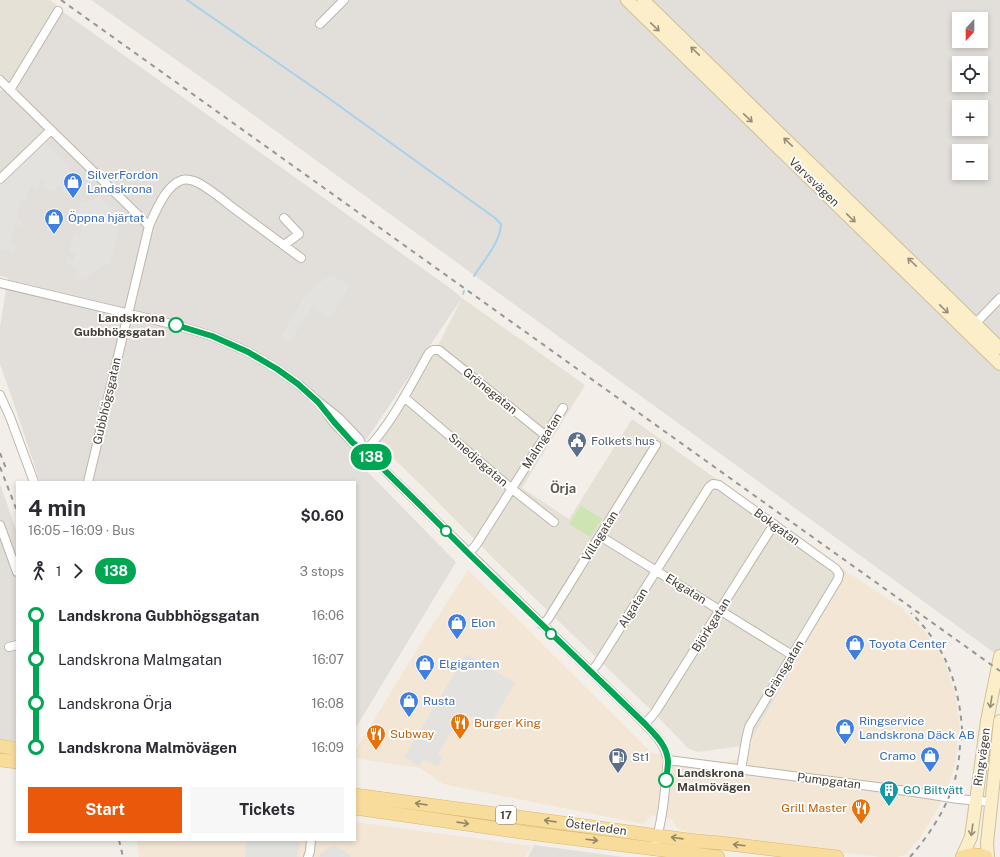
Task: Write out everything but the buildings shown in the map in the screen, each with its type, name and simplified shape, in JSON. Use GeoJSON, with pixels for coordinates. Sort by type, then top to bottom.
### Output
{"type":"FeatureCollection","features":[{"type":"Feature","properties":{"kind":"main road","name":"Varvsvägen"},"geometry":{"type":"LineString","coordinates":[[627,0],[971,328],[1000,348]]}},
{"type":"Feature","properties":{"kind":"main road","name":"Varvsvägen"},"geometry":{"type":"LineString","coordinates":[[643,0],[779,133],[971,328],[1000,364]]}},
{"type":"Feature","properties":{"kind":"main road","name":"Ringvägen"},"geometry":{"type":"LineString","coordinates":[[962,857],[971,837],[992,696],[1000,656]]}},
{"type":"Feature","properties":{"kind":"main road","name":"Ringvägen"},"geometry":{"type":"LineString","coordinates":[[987,857],[986,843],[1000,720]]}},
{"type":"Feature","properties":{"kind":"main road"},"geometry":{"type":"LineString","coordinates":[[0,746],[16,749]]}},
{"type":"Feature","properties":{"kind":"main road"},"geometry":{"type":"LineString","coordinates":[[0,760],[16,762]]}},
{"type":"Feature","properties":{"kind":"main road","name":"Österleden"},"geometry":{"type":"LineString","coordinates":[[356,795],[656,842],[718,857]]}},
{"type":"Feature","properties":{"kind":"main road","name":"Österleden"},"geometry":{"type":"LineString","coordinates":[[356,808],[521,832],[656,842],[696,841],[837,857]]}},
{"type":"Feature","properties":{"kind":"main road"},"geometry":{"type":"LineString","coordinates":[[962,857],[976,854],[987,857]]}},
{"type":"Feature","properties":{"kind":"street"},"geometry":{"type":"LineString","coordinates":[[320,24],[344,0]]}},
{"type":"Feature","properties":{"kind":"street"},"geometry":{"type":"LineString","coordinates":[[10,90],[58,11]]}},
{"type":"Feature","properties":{"kind":"street"},"geometry":{"type":"LineString","coordinates":[[0,80],[149,226]]}},
{"type":"Feature","properties":{"kind":"street"},"geometry":{"type":"LineString","coordinates":[[0,179],[51,130]]}},
{"type":"Feature","properties":{"kind":"street","name":"Gubbhögsgatan"},"geometry":{"type":"LineString","coordinates":[[88,481],[149,226],[156,210],[169,190],[176,183],[184,179],[193,180],[284,245],[292,255],[301,258]]}},
{"type":"Feature","properties":{"kind":"street"},"geometry":{"type":"LineString","coordinates":[[284,218],[299,234],[284,245]]}},
{"type":"Feature","properties":{"kind":"street"},"geometry":{"type":"LineString","coordinates":[[0,283],[128,313],[212,336],[248,352],[277,369],[298,384],[318,402],[353,443],[365,451],[660,740],[664,746],[668,760],[656,842]]}},
{"type":"Feature","properties":{"kind":"street"},"geometry":{"type":"LineString","coordinates":[[971,328],[1000,298]]}},
{"type":"Feature","properties":{"kind":"street","name":"Grönegatan"},"geometry":{"type":"LineString","coordinates":[[404,397],[429,353],[434,350],[439,350],[546,436]]}},
{"type":"Feature","properties":{"kind":"street"},"geometry":{"type":"LineString","coordinates":[[0,395],[10,417],[34,481]]}},
{"type":"Feature","properties":{"kind":"street"},"geometry":{"type":"LineString","coordinates":[[365,451],[385,427],[404,397]]}},
{"type":"Feature","properties":{"kind":"street","name":"Smedjegatan"},"geometry":{"type":"LineString","coordinates":[[404,397],[512,489],[554,522]]}},
{"type":"Feature","properties":{"kind":"street","name":"Malmgatan"},"geometry":{"type":"LineString","coordinates":[[469,554],[563,408]]}},
{"type":"Feature","properties":{"kind":"street","name":"Villagatan"},"geometry":{"type":"LineString","coordinates":[[542,625],[548,619],[656,445]]}},
{"type":"Feature","properties":{"kind":"street","name":"Bokgatan"},"geometry":{"type":"LineString","coordinates":[[713,484],[719,485],[774,524],[836,569],[839,574]]}},
{"type":"Feature","properties":{"kind":"street","name":"Algatan"},"geometry":{"type":"LineString","coordinates":[[591,672],[657,571],[709,487],[713,484]]}},
{"type":"Feature","properties":{"kind":"street","name":"Björkgatan"},"geometry":{"type":"LineString","coordinates":[[645,724],[652,716],[774,524]]}},
{"type":"Feature","properties":{"kind":"street"},"geometry":{"type":"LineString","coordinates":[[0,525],[16,569]]}},
{"type":"Feature","properties":{"kind":"street","name":"Ekgatan"},"geometry":{"type":"LineString","coordinates":[[600,536],[792,655]]}},
{"type":"Feature","properties":{"kind":"street","name":"Gränsgatan"},"geometry":{"type":"LineString","coordinates":[[741,770],[749,727],[838,579],[839,574]]}},
{"type":"Feature","properties":{"kind":"street","name":"Pumpgatan"},"geometry":{"type":"LineString","coordinates":[[668,760],[958,799],[991,802]]}},
{"type":"Feature","properties":{"kind":"street"},"geometry":{"type":"LineString","coordinates":[[308,857],[311,841]]}},
{"type":"Feature","properties":{"kind":"shaded area"},"geometry":{"type":"Polygon","coordinates":[[[0,0],[50,0],[58,6],[10,85],[0,75],[0,0]]]}},
{"type":"Feature","properties":{"kind":"shaded area"},"geometry":{"type":"Polygon","coordinates":[[[91,0],[1000,0],[1000,657],[222,92],[91,0]]]}},
{"type":"Feature","properties":{"kind":"shaded area"},"geometry":{"type":"Polygon","coordinates":[[[62,11],[462,298],[354,458],[456,562],[356,727],[356,481],[40,481],[0,364],[0,326],[8,278],[0,276],[0,91],[16,86],[62,11]]]}},
{"type":"Feature","properties":{"kind":"shaded area"},"geometry":{"type":"Polygon","coordinates":[[[43,141],[75,173],[71,177],[71,195],[61,193],[63,187],[57,185],[55,192],[44,189],[45,182],[39,181],[38,188],[30,186],[26,201],[21,200],[17,219],[22,220],[20,226],[15,225],[11,244],[16,245],[14,252],[0,249],[0,185],[43,141]]]}},
{"type":"Feature","properties":{"kind":"shaded area"},"geometry":{"type":"Polygon","coordinates":[[[97,195],[121,219],[110,266],[105,264],[89,275],[87,280],[76,278],[77,272],[72,266],[66,264],[68,258],[73,260],[75,253],[69,252],[74,232],[80,233],[82,225],[76,224],[81,201],[87,203],[97,195]]]}},
{"type":"Feature","properties":{"kind":"shaded area"},"geometry":{"type":"Polygon","coordinates":[[[331,274],[350,286],[330,318],[312,307],[290,342],[281,336],[305,296],[331,274]]]}},
{"type":"Feature","properties":{"kind":"shaded area"},"geometry":{"type":"Polygon","coordinates":[[[462,298],[585,385],[522,488],[569,519],[632,419],[847,572],[749,745],[698,752],[689,749],[652,711],[497,562],[388,453],[380,443],[428,365],[462,298]]]}},
{"type":"Feature","properties":{"kind":"shaded area"},"geometry":{"type":"Polygon","coordinates":[[[0,484],[16,529],[16,741],[0,739],[0,484]]]}},
{"type":"Feature","properties":{"kind":"shaded area"},"geometry":{"type":"Polygon","coordinates":[[[468,570],[652,753],[723,762],[747,757],[750,745],[847,572],[902,608],[926,633],[945,662],[956,697],[960,728],[955,764],[949,784],[939,806],[920,838],[905,855],[897,857],[881,857],[700,836],[678,829],[672,819],[652,815],[643,824],[443,784],[420,768],[356,758],[356,749],[468,570]]]}},
{"type":"Feature","properties":{"kind":"shaded area"},"geometry":{"type":"Polygon","coordinates":[[[466,654],[515,683],[489,727],[463,712],[438,754],[443,757],[438,767],[424,759],[419,766],[404,757],[466,654]]]}},
{"type":"Feature","properties":{"kind":"shaded area"},"geometry":{"type":"Polygon","coordinates":[[[356,822],[532,846],[525,857],[139,857],[137,841],[356,841],[356,822]]]}},
{"type":"Feature","properties":{"kind":"shaded area"},"geometry":{"type":"Polygon","coordinates":[[[246,841],[300,841],[297,857],[245,857],[246,841]]]}},
{"type":"Feature","properties":{"kind":"shaded area"},"geometry":{"type":"Polygon","coordinates":[[[334,845],[351,855],[350,857],[319,857],[321,853],[334,845]]]}},
{"type":"Feature","properties":{"kind":"shaded area"},"geometry":{"type":"Polygon","coordinates":[[[534,845],[623,857],[528,857],[534,845]]]}},
{"type":"Feature","properties":{"kind":"green space"},"geometry":{"type":"Polygon","coordinates":[[[581,506],[602,519],[590,537],[569,524],[581,506]]]}},
{"type":"Feature","properties":{"kind":"waterway"},"geometry":{"type":"LineString","coordinates":[[187,0],[320,92],[495,218],[501,224],[498,238],[495,245],[474,276]]}},
{"type":"Feature","properties":{"kind":"railway"},"geometry":{"type":"LineString","coordinates":[[61,0],[1000,671]]}},
{"type":"Feature","properties":{"kind":"railway"},"geometry":{"type":"LineString","coordinates":[[0,453],[7,471]]}},
{"type":"Feature","properties":{"kind":"railway"},"geometry":{"type":"LineString","coordinates":[[0,467],[16,508]]}},
{"type":"Feature","properties":{"kind":"railway"},"geometry":{"type":"LineString","coordinates":[[910,857],[936,822],[951,792],[958,766],[962,730],[957,694],[949,667],[934,641],[921,623],[911,613]]}},
{"type":"Feature","properties":{"kind":"railway"},"geometry":{"type":"LineString","coordinates":[[119,841],[123,857]]}},
{"type":"Feature","properties":{"kind":"bus line","name":"138"},"geometry":{"type":"LineString","coordinates":[[176,325],[212,336],[248,352],[277,369],[298,384],[318,402],[353,443],[365,451],[660,740],[664,746],[668,760],[666,780]]}},
{"type":"Feature","properties":{"kind":"place","name":"SilverFordon Landskrona"},"geometry":{"type":"Point","coordinates":[73,199]}},
{"type":"Feature","properties":{"kind":"place","name":"Öppna hjärtat"},"geometry":{"type":"Point","coordinates":[54,235]}},
{"type":"Feature","properties":{"kind":"place","name":"Landskrona Gubbhögsgatan"},"geometry":{"type":"Point","coordinates":[176,325]}},
{"type":"Feature","properties":{"kind":"place","name":"Folkets hus"},"geometry":{"type":"Point","coordinates":[577,458]}},
{"type":"Feature","properties":{"kind":"place","name":"Elon"},"geometry":{"type":"Point","coordinates":[457,640]}},
{"type":"Feature","properties":{"kind":"place","name":"Toyota Center"},"geometry":{"type":"Point","coordinates":[855,661]}},
{"type":"Feature","properties":{"kind":"place","name":"Elgiganten"},"geometry":{"type":"Point","coordinates":[425,681]}},
{"type":"Feature","properties":{"kind":"place","name":"Rusta"},"geometry":{"type":"Point","coordinates":[409,718]}},
{"type":"Feature","properties":{"kind":"place","name":"Burger King"},"geometry":{"type":"Point","coordinates":[460,740]}},
{"type":"Feature","properties":{"kind":"place","name":"Ringservice Landskrona Däck AB"},"geometry":{"type":"Point","coordinates":[845,745]}},
{"type":"Feature","properties":{"kind":"place","name":"Subway"},"geometry":{"type":"Point","coordinates":[376,751]}},
{"type":"Feature","properties":{"kind":"place","name":"Cramo"},"geometry":{"type":"Point","coordinates":[930,773]}},
{"type":"Feature","properties":{"kind":"place","name":"St1"},"geometry":{"type":"Point","coordinates":[618,774]}},
{"type":"Feature","properties":{"kind":"place","name":"Landskrona Malmövägen"},"geometry":{"type":"Point","coordinates":[666,780]}},
{"type":"Feature","properties":{"kind":"place","name":"GO Biltvätt"},"geometry":{"type":"Point","coordinates":[889,807]}},
{"type":"Feature","properties":{"kind":"place","name":"Grill Master"},"geometry":{"type":"Point","coordinates":[861,825]}},
{"type":"Feature","properties":{"kind":"district","name":"Örja"},"geometry":{"type":"Point","coordinates":[563,488]}}]}
